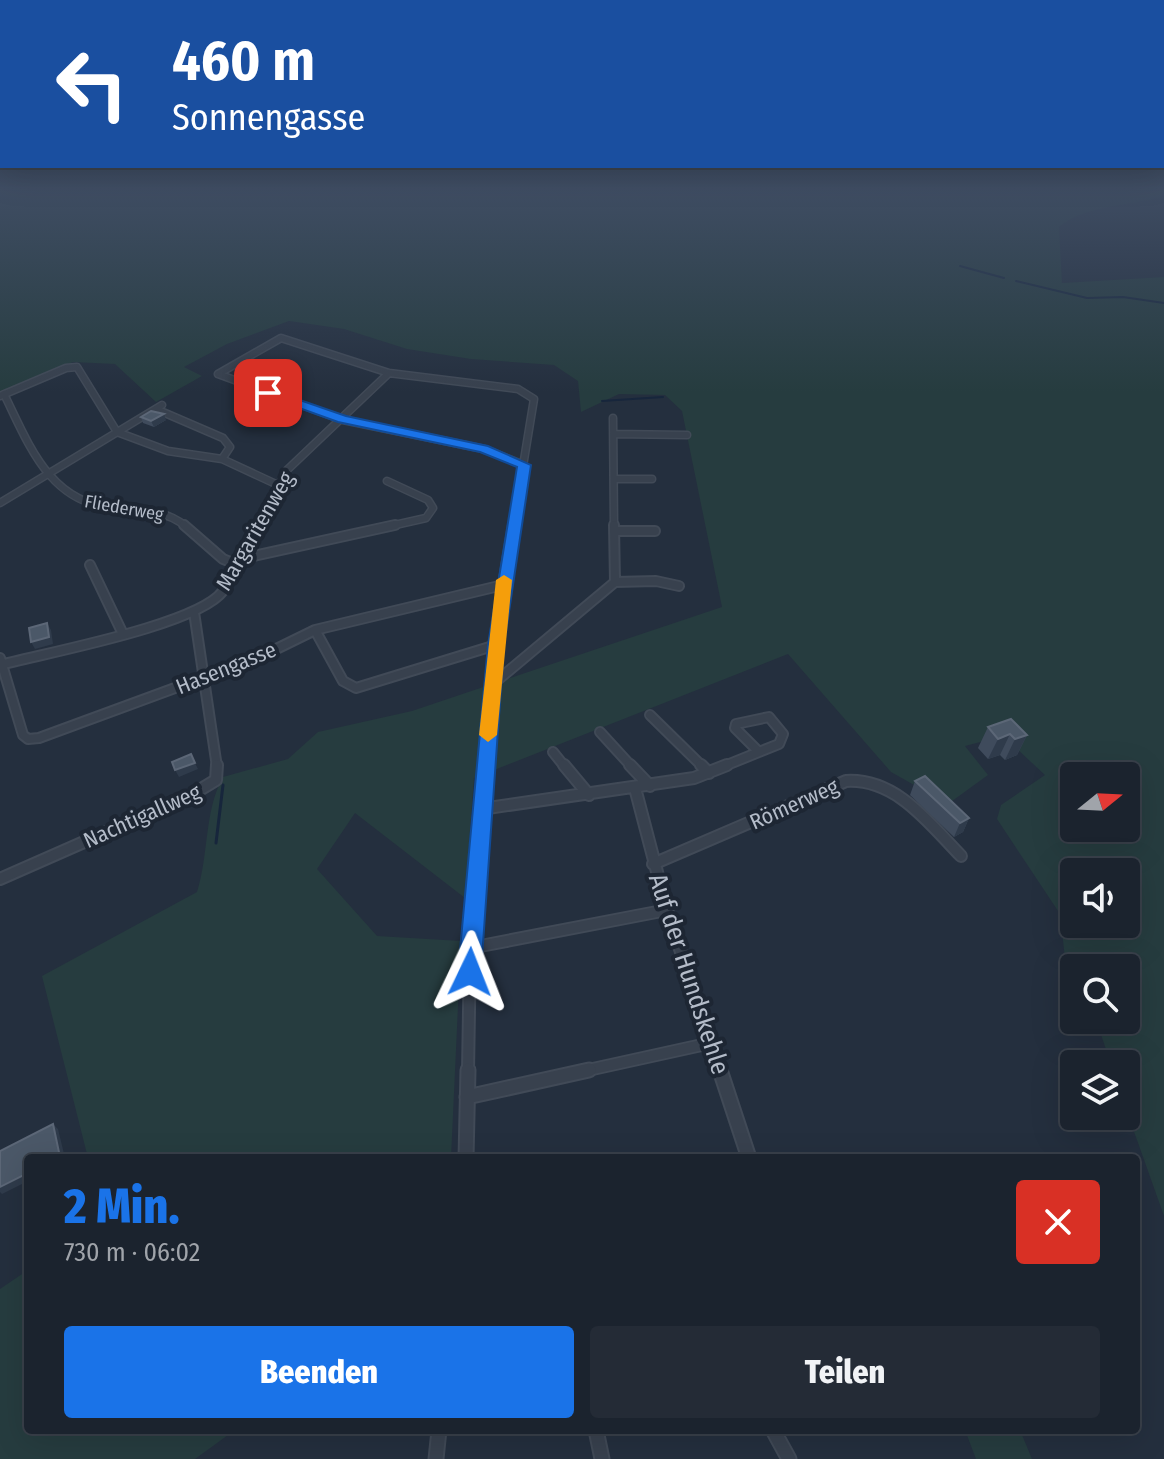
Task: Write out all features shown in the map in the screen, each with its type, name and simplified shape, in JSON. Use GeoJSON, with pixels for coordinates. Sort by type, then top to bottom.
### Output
{"type":"FeatureCollection","features":[{"type":"Feature","properties":{"kind":"street"},"geometry":{"type":"LineString","coordinates":[[466,1154],[470,948],[481,809],[503,585],[524,465],[534,399],[518,389],[389,373],[281,338],[218,374],[343,420],[484,449],[524,465]]}},
{"type":"Feature","properties":{"kind":"street"},"geometry":{"type":"LineString","coordinates":[[2,395],[66,368],[77,367],[117,432],[168,451],[222,459],[278,485]]}},
{"type":"Feature","properties":{"kind":"street","name":"Margaritenweg"},"geometry":{"type":"LineString","coordinates":[[1,662],[194,612],[222,593],[286,471],[389,373]]}},
{"type":"Feature","properties":{"kind":"street","name":"Fliederweg"},"geometry":{"type":"LineString","coordinates":[[2,395],[45,476],[68,495],[91,504],[162,513],[200,535],[222,560],[239,562]]}},
{"type":"Feature","properties":{"kind":"street"},"geometry":{"type":"LineString","coordinates":[[0,503],[160,407],[223,438],[230,447],[222,459]]}},
{"type":"Feature","properties":{"kind":"street"},"geometry":{"type":"LineString","coordinates":[[613,418],[617,531],[615,582]]}},
{"type":"Feature","properties":{"kind":"street"},"geometry":{"type":"LineString","coordinates":[[614,434],[687,435]]}},
{"type":"Feature","properties":{"kind":"street"},"geometry":{"type":"LineString","coordinates":[[615,479],[652,479]]}},
{"type":"Feature","properties":{"kind":"street"},"geometry":{"type":"LineString","coordinates":[[239,562],[426,518],[433,508],[428,500],[387,481]]}},
{"type":"Feature","properties":{"kind":"street"},"geometry":{"type":"LineString","coordinates":[[617,531],[655,531]]}},
{"type":"Feature","properties":{"kind":"street"},"geometry":{"type":"LineString","coordinates":[[90,565],[122,632]]}},
{"type":"Feature","properties":{"kind":"street"},"geometry":{"type":"LineString","coordinates":[[493,684],[615,582],[656,581],[679,586]]}},
{"type":"Feature","properties":{"kind":"street","name":"Hasengasse"},"geometry":{"type":"LineString","coordinates":[[1,662],[23,735],[28,739],[202,679],[262,656],[315,630],[503,585]]}},
{"type":"Feature","properties":{"kind":"street","name":"Nachtigallweg"},"geometry":{"type":"LineString","coordinates":[[0,879],[193,794],[216,780],[217,756],[202,679],[194,612]]}},
{"type":"Feature","properties":{"kind":"street"},"geometry":{"type":"LineString","coordinates":[[315,630],[343,681],[356,688],[496,645]]}},
{"type":"Feature","properties":{"kind":"street"},"geometry":{"type":"LineString","coordinates":[[650,715],[709,773]]}},
{"type":"Feature","properties":{"kind":"street"},"geometry":{"type":"LineString","coordinates":[[481,809],[650,786],[709,773],[759,752],[783,739],[776,722],[769,717],[736,724],[735,728],[759,752]]}},
{"type":"Feature","properties":{"kind":"street"},"geometry":{"type":"LineString","coordinates":[[600,732],[650,786]]}},
{"type":"Feature","properties":{"kind":"street"},"geometry":{"type":"LineString","coordinates":[[553,752],[589,795]]}},
{"type":"Feature","properties":{"kind":"street","name":"Römerweg"},"geometry":{"type":"LineString","coordinates":[[653,864],[846,781],[860,779],[875,782],[900,799],[961,856]]}},
{"type":"Feature","properties":{"kind":"street","name":"Auf der Hundskehle"},"geometry":{"type":"LineString","coordinates":[[635,788],[667,910],[748,1154]]}},
{"type":"Feature","properties":{"kind":"street"},"geometry":{"type":"LineString","coordinates":[[470,948],[667,910]]}},
{"type":"Feature","properties":{"kind":"street"},"geometry":{"type":"LineString","coordinates":[[467,1097],[711,1043]]}},
{"type":"Feature","properties":{"kind":"street"},"geometry":{"type":"LineString","coordinates":[[436,1459],[439,1434]]}},
{"type":"Feature","properties":{"kind":"street"},"geometry":{"type":"LineString","coordinates":[[597,1434],[602,1459]]}},
{"type":"Feature","properties":{"kind":"street"},"geometry":{"type":"LineString","coordinates":[[775,1434],[789,1459]]}},
{"type":"Feature","properties":{"kind":"green space"},"geometry":{"type":"Polygon","coordinates":[[[0,256],[1061,256],[1062,283],[1164,277],[1164,1216],[1133,1130],[1140,1130],[1140,1050],[1106,1050],[1101,1034],[1140,1034],[1140,954],[1065,954],[1063,938],[1140,938],[1140,858],[1060,858],[1060,914],[997,819],[1001,805],[1045,775],[1003,736],[965,746],[988,775],[948,804],[891,772],[788,654],[474,778],[465,898],[355,813],[317,869],[377,936],[461,941],[451,1154],[87,1154],[42,976],[197,892],[213,804],[223,777],[288,759],[318,732],[412,711],[722,607],[682,411],[665,395],[619,394],[581,412],[578,381],[554,365],[471,359],[407,349],[344,329],[289,321],[227,344],[184,367],[202,376],[156,402],[115,364],[73,362],[0,395],[0,256]]]}},
{"type":"Feature","properties":{"kind":"green space"},"geometry":{"type":"Polygon","coordinates":[[[24,1273],[24,1434],[229,1434],[195,1459],[0,1459],[0,1289],[24,1273]]]}},
{"type":"Feature","properties":{"kind":"green space"},"geometry":{"type":"Polygon","coordinates":[[[967,1434],[1022,1434],[1032,1459],[976,1459],[967,1434]]]}},
{"type":"Feature","properties":{"kind":"building"},"geometry":{"type":"Polygon","coordinates":[[[151,411],[164,414],[151,421],[141,417],[151,411]]]}},
{"type":"Feature","properties":{"kind":"building"},"geometry":{"type":"Polygon","coordinates":[[[47,623],[49,637],[31,642],[29,628],[47,623]]]}},
{"type":"Feature","properties":{"kind":"building"},"geometry":{"type":"Polygon","coordinates":[[[1011,719],[1027,735],[1015,739],[1010,734],[998,739],[988,727],[1011,719]]]}},
{"type":"Feature","properties":{"kind":"building"},"geometry":{"type":"Polygon","coordinates":[[[191,754],[195,763],[175,770],[172,762],[191,754]]]}},
{"type":"Feature","properties":{"kind":"building"},"geometry":{"type":"Polygon","coordinates":[[[925,776],[969,818],[960,823],[915,781],[925,776]]]}},
{"type":"Feature","properties":{"kind":"building"},"geometry":{"type":"Polygon","coordinates":[[[53,1124],[59,1154],[24,1154],[24,1175],[0,1187],[0,1151],[53,1124]]]}},
{"type":"Feature","properties":{"kind":"waterway"},"geometry":{"type":"LineString","coordinates":[[960,266],[1004,278]]}},
{"type":"Feature","properties":{"kind":"waterway"},"geometry":{"type":"LineString","coordinates":[[1016,281],[1087,298],[1123,297],[1164,303]]}},
{"type":"Feature","properties":{"kind":"waterway"},"geometry":{"type":"LineString","coordinates":[[602,401],[663,397]]}},
{"type":"Feature","properties":{"kind":"waterway"},"geometry":{"type":"LineString","coordinates":[[216,843],[223,785]]}},
{"type":"Feature","properties":{"kind":"slow traffic"},"geometry":{"type":"LineString","coordinates":[[488,735],[504,580]]}},
{"type":"Feature","properties":{"kind":"route"},"geometry":{"type":"LineString","coordinates":[[268,393],[343,420],[484,449],[524,465],[496,645],[470,972]]}}]}
